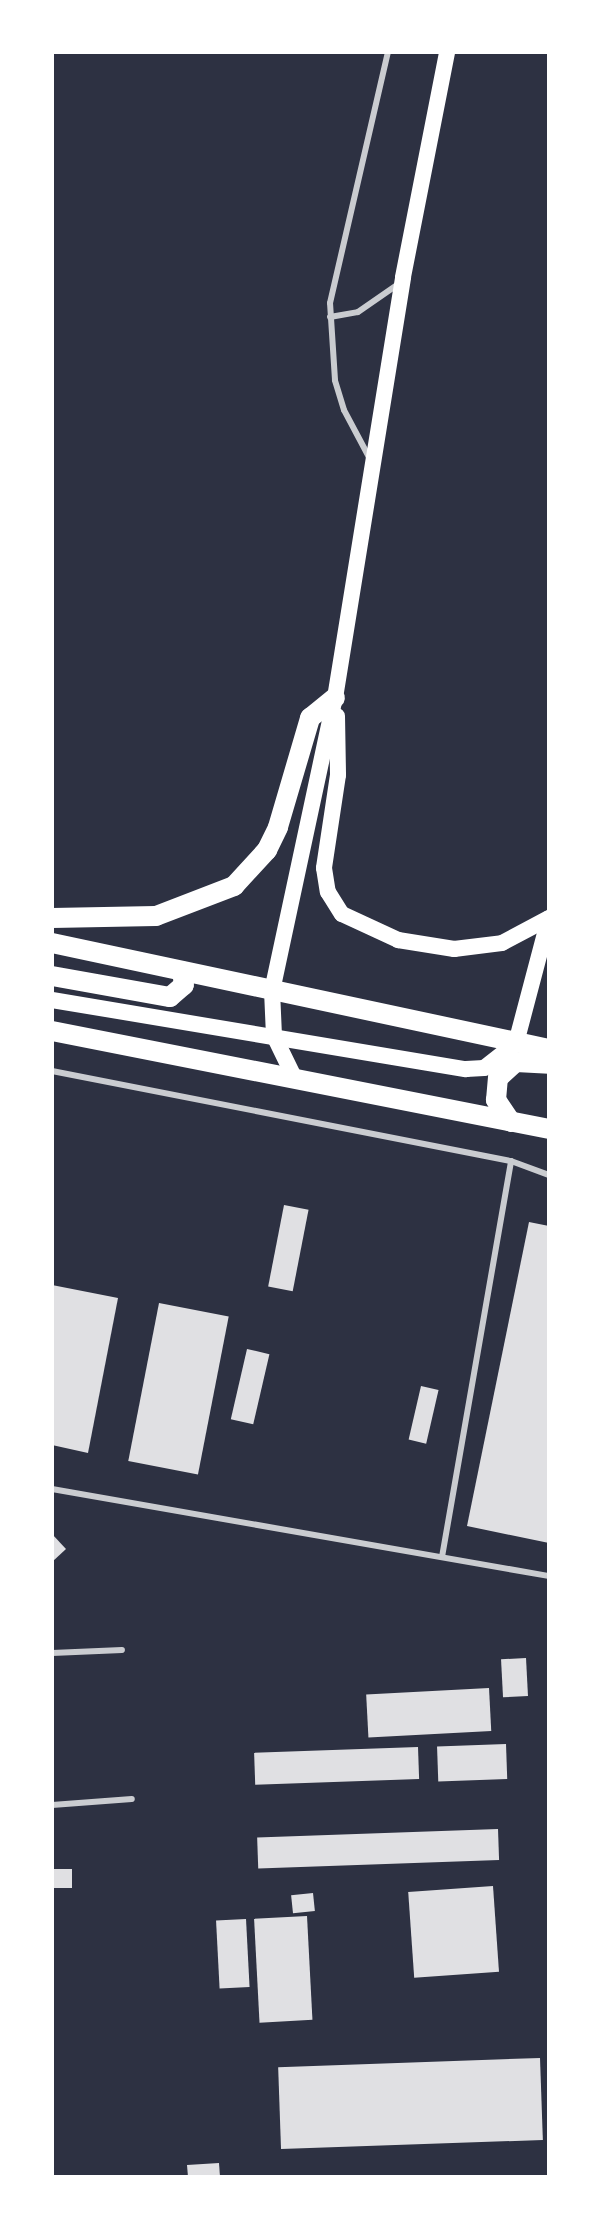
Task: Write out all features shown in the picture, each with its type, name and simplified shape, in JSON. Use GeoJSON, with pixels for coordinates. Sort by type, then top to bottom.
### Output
{"type":"FeatureCollection","features":[{"type":"Feature","properties":{"kind":"main road"},"geometry":{"type":"LineString","coordinates":[[295,1079],[274,1036],[272,991],[335,698],[403,277],[447,52]]}},
{"type":"Feature","properties":{"kind":"main road"},"geometry":{"type":"LineString","coordinates":[[52,918],[156,916],[234,886],[267,850],[278,827],[310,718],[335,698]]}},
{"type":"Feature","properties":{"kind":"main road"},"geometry":{"type":"LineString","coordinates":[[335,698],[338,775],[324,868],[328,892],[342,914],[398,940],[454,949],[502,943],[549,918]]}},
{"type":"Feature","properties":{"kind":"main road"},"geometry":{"type":"LineString","coordinates":[[52,1000],[466,1069],[484,1068],[516,1043],[549,918]]}},
{"type":"Feature","properties":{"kind":"main road"},"geometry":{"type":"LineString","coordinates":[[52,943],[549,1049]]}},
{"type":"Feature","properties":{"kind":"main road"},"geometry":{"type":"LineString","coordinates":[[52,976],[170,997],[181,991],[182,971]]}},
{"type":"Feature","properties":{"kind":"main road"},"geometry":{"type":"LineString","coordinates":[[52,1031],[549,1129]]}},
{"type":"Feature","properties":{"kind":"main road"},"geometry":{"type":"LineString","coordinates":[[511,1122],[496,1100],[498,1078],[516,1062],[549,1064]]}},
{"type":"Feature","properties":{"kind":"lane"},"geometry":{"type":"LineString","coordinates":[[374,466],[344,410],[330,348],[330,317],[334,274],[388,52]]}},
{"type":"Feature","properties":{"kind":"lane"},"geometry":{"type":"LineString","coordinates":[[330,317],[375,303],[403,277]]}},
{"type":"Feature","properties":{"kind":"lane"},"geometry":{"type":"LineString","coordinates":[[52,1071],[511,1161],[549,1175]]}},
{"type":"Feature","properties":{"kind":"lane"},"geometry":{"type":"LineString","coordinates":[[442,1557],[511,1161]]}},
{"type":"Feature","properties":{"kind":"lane"},"geometry":{"type":"LineString","coordinates":[[54,1488],[549,1576]]}},
{"type":"Feature","properties":{"kind":"lane"},"geometry":{"type":"LineString","coordinates":[[52,1653],[122,1650]]}},
{"type":"Feature","properties":{"kind":"lane"},"geometry":{"type":"LineString","coordinates":[[52,1805],[132,1799]]}},
{"type":"Feature","properties":{"kind":"building"},"geometry":{"type":"Polygon","coordinates":[[[284,1205],[309,1210],[293,1291],[268,1286],[284,1205]]]}},
{"type":"Feature","properties":{"kind":"building"},"geometry":{"type":"Polygon","coordinates":[[[529,1222],[549,1226],[549,1543],[467,1526],[529,1222]]]}},
{"type":"Feature","properties":{"kind":"building"},"geometry":{"type":"Polygon","coordinates":[[[52,1285],[118,1298],[88,1453],[52,1445],[52,1285]]]}},
{"type":"Feature","properties":{"kind":"building"},"geometry":{"type":"Polygon","coordinates":[[[159,1303],[229,1317],[198,1475],[128,1461],[159,1303]]]}},
{"type":"Feature","properties":{"kind":"building"},"geometry":{"type":"Polygon","coordinates":[[[247,1349],[269,1354],[253,1424],[231,1419],[247,1349]]]}},
{"type":"Feature","properties":{"kind":"building"},"geometry":{"type":"Polygon","coordinates":[[[421,1386],[439,1390],[426,1444],[409,1440],[421,1386]]]}},
{"type":"Feature","properties":{"kind":"building"},"geometry":{"type":"Polygon","coordinates":[[[52,1534],[66,1549],[52,1562],[52,1534]]]}},
{"type":"Feature","properties":{"kind":"building"},"geometry":{"type":"Polygon","coordinates":[[[526,1658],[528,1696],[503,1697],[501,1659],[526,1658]]]}},
{"type":"Feature","properties":{"kind":"building"},"geometry":{"type":"Polygon","coordinates":[[[489,1688],[491,1731],[368,1737],[366,1694],[489,1688]]]}},
{"type":"Feature","properties":{"kind":"building"},"geometry":{"type":"Polygon","coordinates":[[[506,1744],[507,1779],[438,1781],[437,1746],[506,1744]]]}},
{"type":"Feature","properties":{"kind":"building"},"geometry":{"type":"Polygon","coordinates":[[[418,1747],[419,1779],[255,1785],[254,1753],[418,1747]]]}},
{"type":"Feature","properties":{"kind":"building"},"geometry":{"type":"Polygon","coordinates":[[[498,1829],[499,1860],[258,1868],[257,1837],[498,1829]]]}},
{"type":"Feature","properties":{"kind":"building"},"geometry":{"type":"Polygon","coordinates":[[[52,1869],[72,1869],[72,1888],[52,1888],[52,1869]]]}},
{"type":"Feature","properties":{"kind":"building"},"geometry":{"type":"Polygon","coordinates":[[[493,1886],[499,1972],[414,1978],[408,1892],[493,1886]]]}},
{"type":"Feature","properties":{"kind":"building"},"geometry":{"type":"Polygon","coordinates":[[[313,1893],[315,1911],[293,1913],[291,1895],[313,1893]]]}},
{"type":"Feature","properties":{"kind":"building"},"geometry":{"type":"Polygon","coordinates":[[[307,1916],[312,2020],[260,2023],[254,1919],[307,1916]]]}},
{"type":"Feature","properties":{"kind":"building"},"geometry":{"type":"Polygon","coordinates":[[[246,1919],[250,1987],[220,1988],[216,1921],[246,1919]]]}},
{"type":"Feature","properties":{"kind":"building"},"geometry":{"type":"Polygon","coordinates":[[[540,2058],[543,2140],[281,2149],[278,2067],[540,2058]]]}},
{"type":"Feature","properties":{"kind":"building"},"geometry":{"type":"Polygon","coordinates":[[[219,2163],[220,2177],[188,2177],[187,2165],[219,2163]]]}}]}
